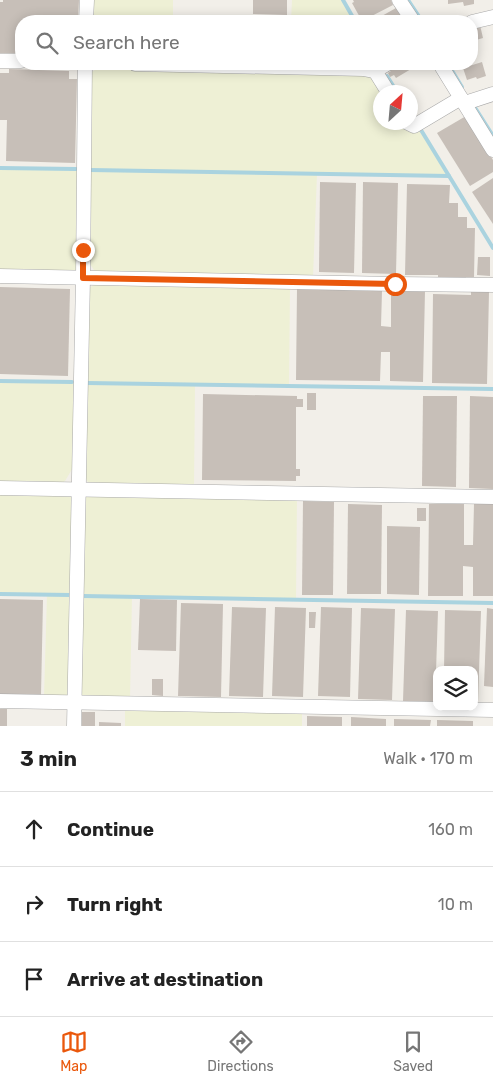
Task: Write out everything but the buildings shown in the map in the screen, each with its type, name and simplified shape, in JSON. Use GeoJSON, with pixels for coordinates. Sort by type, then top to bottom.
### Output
{"type":"FeatureCollection","features":[{"type":"Feature","properties":{"kind":"street"},"geometry":{"type":"LineString","coordinates":[[86,15],[87,0]]}},
{"type":"Feature","properties":{"kind":"street"},"geometry":{"type":"LineString","coordinates":[[399,0],[409,15]]}},
{"type":"Feature","properties":{"kind":"street"},"geometry":{"type":"LineString","coordinates":[[478,21],[493,17]]}},
{"type":"Feature","properties":{"kind":"street"},"geometry":{"type":"LineString","coordinates":[[0,61],[15,61]]}},
{"type":"Feature","properties":{"kind":"street"},"geometry":{"type":"LineString","coordinates":[[74,726],[83,278],[85,70]]}},
{"type":"Feature","properties":{"kind":"street"},"geometry":{"type":"LineString","coordinates":[[382,70],[386,85]]}},
{"type":"Feature","properties":{"kind":"street"},"geometry":{"type":"LineString","coordinates":[[444,70],[493,150]]}},
{"type":"Feature","properties":{"kind":"street"},"geometry":{"type":"LineString","coordinates":[[418,124],[463,100],[493,94]]}},
{"type":"Feature","properties":{"kind":"street"},"geometry":{"type":"LineString","coordinates":[[0,276],[493,285]]}},
{"type":"Feature","properties":{"kind":"street"},"geometry":{"type":"LineString","coordinates":[[0,488],[493,497]]}},
{"type":"Feature","properties":{"kind":"street"},"geometry":{"type":"LineString","coordinates":[[0,701],[493,710]]}},
{"type":"Feature","properties":{"kind":"green space"},"geometry":{"type":"Polygon","coordinates":[[[93,0],[173,0],[173,15],[93,15],[93,0]]]}},
{"type":"Feature","properties":{"kind":"green space"},"geometry":{"type":"Polygon","coordinates":[[[292,0],[343,0],[352,15],[291,15],[292,0]]]}},
{"type":"Feature","properties":{"kind":"green space"},"geometry":{"type":"Polygon","coordinates":[[[95,70],[364,72],[374,77],[377,85],[373,85],[373,130],[408,130],[413,133],[421,130],[449,176],[317,174],[313,277],[103,274],[94,270],[88,261],[90,73],[95,70]]]}},
{"type":"Feature","properties":{"kind":"green space"},"geometry":{"type":"Polygon","coordinates":[[[0,168],[80,169],[78,271],[0,272],[0,168]]]}},
{"type":"Feature","properties":{"kind":"green space"},"geometry":{"type":"Polygon","coordinates":[[[99,282],[290,287],[289,386],[195,385],[194,487],[90,485],[84,476],[87,289],[99,282]]]}},
{"type":"Feature","properties":{"kind":"green space"},"geometry":{"type":"Polygon","coordinates":[[[0,381],[76,382],[74,466],[65,481],[59,484],[0,483],[0,381]]]}},
{"type":"Feature","properties":{"kind":"green space"},"geometry":{"type":"Polygon","coordinates":[[[0,490],[70,494],[73,500],[69,697],[44,697],[47,595],[0,594],[0,490]]]}},
{"type":"Feature","properties":{"kind":"green space"},"geometry":{"type":"Polygon","coordinates":[[[88,492],[297,497],[296,599],[132,596],[130,699],[84,698],[80,694],[82,498],[88,492]]]}},
{"type":"Feature","properties":{"kind":"green space"},"geometry":{"type":"Polygon","coordinates":[[[125,710],[302,713],[302,726],[125,726],[125,710]]]}},
{"type":"Feature","properties":{"kind":"waterway"},"geometry":{"type":"LineString","coordinates":[[343,0],[352,15]]}},
{"type":"Feature","properties":{"kind":"waterway"},"geometry":{"type":"LineString","coordinates":[[408,0],[418,15]]}},
{"type":"Feature","properties":{"kind":"waterway"},"geometry":{"type":"LineString","coordinates":[[452,70],[462,87]]}},
{"type":"Feature","properties":{"kind":"waterway"},"geometry":{"type":"LineString","coordinates":[[387,76],[393,85]]}},
{"type":"Feature","properties":{"kind":"waterway"},"geometry":{"type":"LineString","coordinates":[[474,106],[493,136]]}},
{"type":"Feature","properties":{"kind":"waterway"},"geometry":{"type":"LineString","coordinates":[[421,130],[493,248]]}},
{"type":"Feature","properties":{"kind":"waterway"},"geometry":{"type":"LineString","coordinates":[[0,168],[76,169]]}},
{"type":"Feature","properties":{"kind":"waterway"},"geometry":{"type":"LineString","coordinates":[[90,170],[449,176]]}},
{"type":"Feature","properties":{"kind":"waterway"},"geometry":{"type":"LineString","coordinates":[[0,381],[72,382]]}},
{"type":"Feature","properties":{"kind":"waterway"},"geometry":{"type":"LineString","coordinates":[[87,383],[493,389]]}},
{"type":"Feature","properties":{"kind":"waterway"},"geometry":{"type":"LineString","coordinates":[[0,594],[70,595]]}},
{"type":"Feature","properties":{"kind":"waterway"},"geometry":{"type":"LineString","coordinates":[[83,596],[493,603]]}},
{"type":"Feature","properties":{"kind":"route"},"geometry":{"type":"LineString","coordinates":[[83,250],[83,278],[395,284]]}}]}
